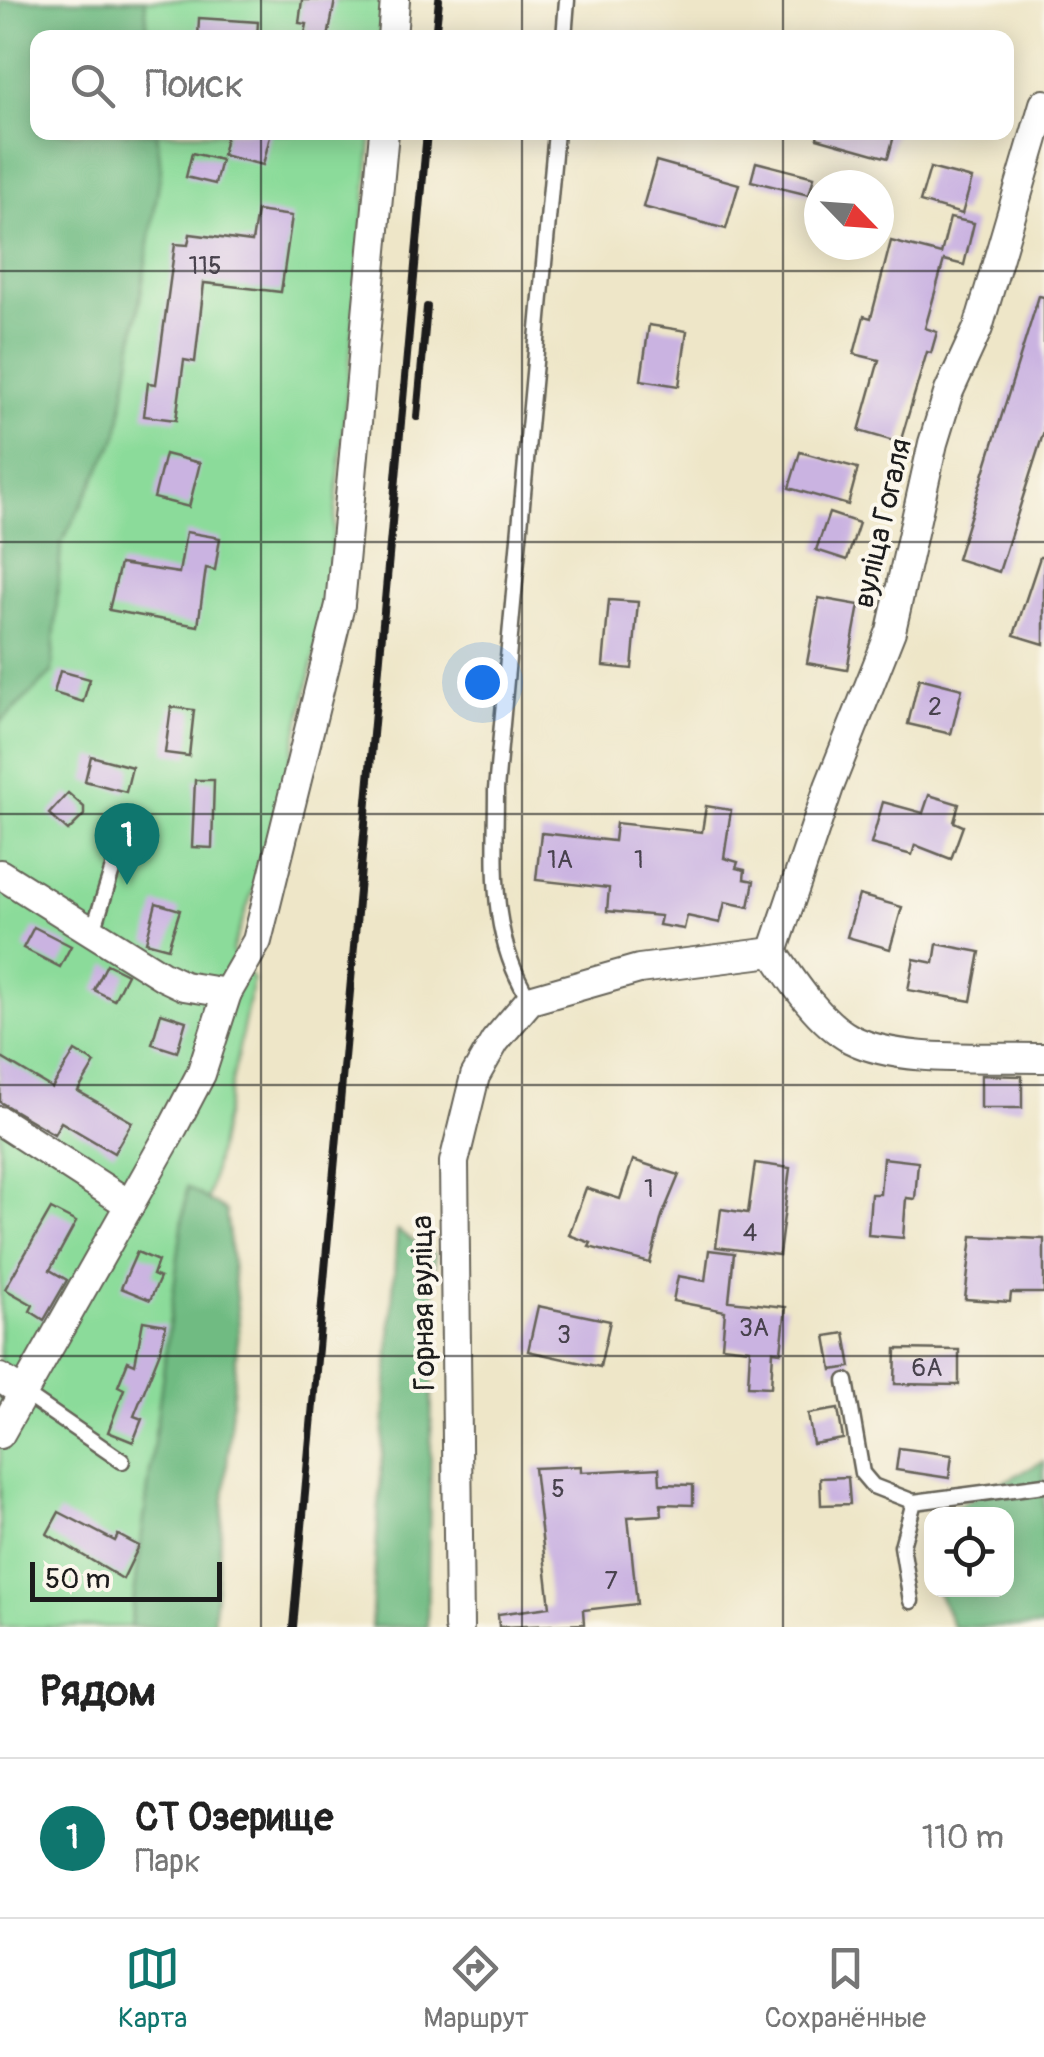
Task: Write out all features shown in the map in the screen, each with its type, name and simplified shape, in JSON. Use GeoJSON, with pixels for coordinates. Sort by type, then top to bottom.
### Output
{"type":"FeatureCollection","features":[{"type":"Feature","properties":{"kind":"street"},"geometry":{"type":"LineString","coordinates":[[393,30],[395,0]]}},
{"type":"Feature","properties":{"kind":"street","name":"вуліца Гогаля"},"geometry":{"type":"LineString","coordinates":[[773,952],[829,787],[891,631],[932,443],[949,391],[978,328],[1044,104]]}},
{"type":"Feature","properties":{"kind":"street"},"geometry":{"type":"LineString","coordinates":[[0,1434],[11,1385],[130,1204],[201,1074],[233,984],[256,941],[340,605],[383,140]]}},
{"type":"Feature","properties":{"kind":"street"},"geometry":{"type":"LineString","coordinates":[[0,874],[184,986],[233,984]]}},
{"type":"Feature","properties":{"kind":"street"},"geometry":{"type":"LineString","coordinates":[[530,1000],[639,968],[773,952],[810,1001],[847,1037],[870,1046],[934,1054],[1044,1058]]}},
{"type":"Feature","properties":{"kind":"street","name":"Горная вуліца"},"geometry":{"type":"LineString","coordinates":[[459,1627],[454,1162],[475,1076],[495,1041],[530,1000]]}},
{"type":"Feature","properties":{"kind":"street"},"geometry":{"type":"LineString","coordinates":[[0,1121],[130,1204]]}},
{"type":"Feature","properties":{"kind":"lane"},"geometry":{"type":"LineString","coordinates":[[565,30],[567,0]]}},
{"type":"Feature","properties":{"kind":"lane"},"geometry":{"type":"LineString","coordinates":[[530,1000],[511,970],[500,936],[496,790],[555,140]]}},
{"type":"Feature","properties":{"kind":"lane"},"geometry":{"type":"LineString","coordinates":[[92,931],[128,820]]}},
{"type":"Feature","properties":{"kind":"lane"},"geometry":{"type":"LineString","coordinates":[[846,1381],[862,1473],[873,1486],[914,1502],[1044,1485]]}},
{"type":"Feature","properties":{"kind":"lane"},"geometry":{"type":"LineString","coordinates":[[11,1385],[122,1461]]}},
{"type":"Feature","properties":{"kind":"lane"},"geometry":{"type":"LineString","coordinates":[[910,1602],[902,1546],[914,1502]]}},
{"type":"Feature","properties":{"kind":"green space"},"geometry":{"type":"Polygon","coordinates":[[[0,0],[145,0],[147,30],[30,30],[30,140],[158,140],[161,170],[118,435],[61,544],[52,673],[0,723],[0,0]]]}},
{"type":"Feature","properties":{"kind":"green space"},"geometry":{"type":"Polygon","coordinates":[[[131,0],[383,0],[381,30],[134,30],[131,0]]]}},
{"type":"Feature","properties":{"kind":"green space"},"geometry":{"type":"Polygon","coordinates":[[[141,140],[371,140],[327,600],[278,818],[232,951],[253,980],[184,1314],[146,1627],[0,1627],[0,708],[50,537],[141,140]]]}},
{"type":"Feature","properties":{"kind":"green space"},"geometry":{"type":"Polygon","coordinates":[[[187,1187],[226,1211],[239,1324],[213,1627],[130,1627],[187,1187]]]}},
{"type":"Feature","properties":{"kind":"green space"},"geometry":{"type":"Polygon","coordinates":[[[397,1230],[435,1255],[427,1627],[371,1627],[397,1230]]]}},
{"type":"Feature","properties":{"kind":"green space"},"geometry":{"type":"Polygon","coordinates":[[[1044,1461],[1044,1627],[953,1627],[940,1597],[1014,1597],[1014,1507],[955,1507],[1044,1461]]]}},
{"type":"Feature","properties":{"kind":"building"},"geometry":{"type":"Polygon","coordinates":[[[302,0],[335,0],[329,30],[306,30],[307,24],[299,23],[302,0]]]}},
{"type":"Feature","properties":{"kind":"building"},"geometry":{"type":"Polygon","coordinates":[[[199,18],[258,22],[258,30],[198,30],[199,18]]]}},
{"type":"Feature","properties":{"kind":"building"},"geometry":{"type":"Polygon","coordinates":[[[225,140],[269,140],[263,165],[222,155],[225,140]]]}},
{"type":"Feature","properties":{"kind":"building"},"geometry":{"type":"Polygon","coordinates":[[[824,140],[893,140],[888,158],[824,140]]]}},
{"type":"Feature","properties":{"kind":"building"},"geometry":{"type":"Polygon","coordinates":[[[192,153],[221,160],[215,184],[186,177],[192,153]]]}},
{"type":"Feature","properties":{"kind":"building"},"geometry":{"type":"Polygon","coordinates":[[[656,161],[739,184],[726,229],[643,207],[656,161]]]}},
{"type":"Feature","properties":{"kind":"building"},"geometry":{"type":"Polygon","coordinates":[[[756,162],[804,174],[804,194],[751,181],[756,162]]]}},
{"type":"Feature","properties":{"kind":"building"},"geometry":{"type":"Polygon","coordinates":[[[930,168],[972,179],[962,214],[920,202],[930,168]]]}},
{"type":"Feature","properties":{"kind":"building"},"geometry":{"type":"Polygon","coordinates":[[[257,211],[292,216],[281,292],[204,283],[195,362],[184,360],[176,420],[144,416],[148,383],[156,384],[175,244],[188,245],[190,234],[252,242],[257,211]]]}},
{"type":"Feature","properties":{"kind":"building"},"geometry":{"type":"Polygon","coordinates":[[[950,218],[974,223],[964,265],[944,260],[925,328],[937,332],[931,353],[927,352],[900,443],[859,431],[879,360],[854,354],[864,316],[871,318],[886,260],[894,260],[894,242],[941,254],[950,218]]]}},
{"type":"Feature","properties":{"kind":"building"},"geometry":{"type":"Polygon","coordinates":[[[1039,296],[1044,297],[1044,431],[999,572],[957,559],[1039,296]]]}},
{"type":"Feature","properties":{"kind":"building"},"geometry":{"type":"Polygon","coordinates":[[[649,325],[687,331],[679,386],[641,380],[649,325]]]}},
{"type":"Feature","properties":{"kind":"building"},"geometry":{"type":"Polygon","coordinates":[[[800,452],[858,468],[848,505],[789,488],[800,452]]]}},
{"type":"Feature","properties":{"kind":"building"},"geometry":{"type":"Polygon","coordinates":[[[165,454],[200,463],[189,507],[154,498],[165,454]]]}},
{"type":"Feature","properties":{"kind":"building"},"geometry":{"type":"Polygon","coordinates":[[[829,513],[859,523],[847,560],[816,550],[829,513]]]}},
{"type":"Feature","properties":{"kind":"building"},"geometry":{"type":"Polygon","coordinates":[[[186,532],[220,538],[215,570],[206,568],[198,626],[109,610],[120,564],[179,573],[186,532]]]}},
{"type":"Feature","properties":{"kind":"building"},"geometry":{"type":"Polygon","coordinates":[[[1040,557],[1044,557],[1044,644],[1014,635],[1040,557]]]}},
{"type":"Feature","properties":{"kind":"building"},"geometry":{"type":"Polygon","coordinates":[[[819,598],[859,605],[847,670],[807,663],[819,598]]]}},
{"type":"Feature","properties":{"kind":"building"},"geometry":{"type":"Polygon","coordinates":[[[609,600],[638,602],[632,669],[603,666],[609,600]]]}},
{"type":"Feature","properties":{"kind":"building"},"geometry":{"type":"Polygon","coordinates":[[[60,671],[90,679],[83,702],[54,693],[60,671]]]}},
{"type":"Feature","properties":{"kind":"building"},"geometry":{"type":"Polygon","coordinates":[[[919,678],[962,689],[951,734],[908,724],[919,678]]]}},
{"type":"Feature","properties":{"kind":"building"},"geometry":{"type":"Polygon","coordinates":[[[171,707],[194,710],[189,756],[165,753],[171,707]]]}},
{"type":"Feature","properties":{"kind":"building"},"geometry":{"type":"Polygon","coordinates":[[[91,756],[132,767],[126,792],[85,781],[91,756]]]}},
{"type":"Feature","properties":{"kind":"building"},"geometry":{"type":"Polygon","coordinates":[[[195,780],[214,780],[212,848],[192,847],[195,780]]]}},
{"type":"Feature","properties":{"kind":"building"},"geometry":{"type":"Polygon","coordinates":[[[68,793],[84,807],[84,815],[68,831],[49,814],[68,793]]]}},
{"type":"Feature","properties":{"kind":"building"},"geometry":{"type":"Polygon","coordinates":[[[929,795],[959,804],[954,822],[963,826],[951,859],[915,845],[912,855],[871,844],[883,802],[923,813],[929,795]]]}},
{"type":"Feature","properties":{"kind":"building"},"geometry":{"type":"Polygon","coordinates":[[[706,806],[731,810],[724,858],[738,862],[736,868],[745,870],[744,879],[754,881],[749,907],[725,902],[720,923],[687,916],[684,929],[659,925],[661,916],[607,911],[609,888],[536,880],[541,833],[614,841],[616,823],[702,832],[706,806]]]}},
{"type":"Feature","properties":{"kind":"building"},"geometry":{"type":"Polygon","coordinates":[[[859,895],[902,907],[890,949],[847,937],[859,895]]]}},
{"type":"Feature","properties":{"kind":"building"},"geometry":{"type":"Polygon","coordinates":[[[156,903],[180,910],[168,948],[146,942],[156,903]]]}},
{"type":"Feature","properties":{"kind":"building"},"geometry":{"type":"Polygon","coordinates":[[[34,927],[71,946],[60,967],[23,948],[34,927]]]}},
{"type":"Feature","properties":{"kind":"building"},"geometry":{"type":"Polygon","coordinates":[[[937,944],[980,952],[971,1001],[908,990],[914,959],[934,963],[937,944]]]}},
{"type":"Feature","properties":{"kind":"building"},"geometry":{"type":"Polygon","coordinates":[[[107,964],[127,974],[114,1000],[94,990],[107,964]]]}},
{"type":"Feature","properties":{"kind":"building"},"geometry":{"type":"Polygon","coordinates":[[[161,1013],[186,1021],[177,1052],[152,1044],[161,1013]]]}},
{"type":"Feature","properties":{"kind":"building"},"geometry":{"type":"Polygon","coordinates":[[[75,1051],[95,1063],[78,1091],[132,1122],[114,1153],[61,1122],[54,1134],[0,1102],[0,1057],[52,1088],[75,1051]]]}},
{"type":"Feature","properties":{"kind":"building"},"geometry":{"type":"Polygon","coordinates":[[[981,1075],[1022,1076],[1022,1108],[981,1108],[981,1075]]]}},
{"type":"Feature","properties":{"kind":"building"},"geometry":{"type":"Polygon","coordinates":[[[883,1158],[918,1162],[915,1199],[906,1198],[903,1238],[868,1235],[871,1194],[880,1194],[883,1158]]]}},
{"type":"Feature","properties":{"kind":"building"},"geometry":{"type":"Polygon","coordinates":[[[633,1160],[679,1175],[662,1216],[650,1263],[589,1247],[591,1243],[569,1235],[586,1188],[620,1199],[633,1160]]]}},
{"type":"Feature","properties":{"kind":"building"},"geometry":{"type":"Polygon","coordinates":[[[755,1163],[790,1168],[779,1255],[716,1247],[721,1209],[748,1213],[755,1163]]]}},
{"type":"Feature","properties":{"kind":"building"},"geometry":{"type":"Polygon","coordinates":[[[51,1209],[76,1222],[50,1270],[67,1280],[44,1320],[30,1311],[33,1305],[5,1289],[51,1209]]]}},
{"type":"Feature","properties":{"kind":"building"},"geometry":{"type":"Polygon","coordinates":[[[972,1236],[1044,1239],[1044,1293],[1011,1293],[1010,1302],[965,1299],[972,1236]]]}},
{"type":"Feature","properties":{"kind":"building"},"geometry":{"type":"Polygon","coordinates":[[[709,1250],[734,1253],[729,1301],[786,1307],[781,1352],[773,1351],[771,1387],[748,1386],[750,1349],[722,1346],[725,1311],[673,1301],[678,1276],[705,1281],[709,1250]]]}},
{"type":"Feature","properties":{"kind":"building"},"geometry":{"type":"Polygon","coordinates":[[[137,1252],[158,1261],[153,1275],[160,1278],[150,1300],[121,1288],[137,1252]]]}},
{"type":"Feature","properties":{"kind":"building"},"geometry":{"type":"Polygon","coordinates":[[[538,1306],[610,1321],[600,1367],[528,1351],[538,1306]]]}},
{"type":"Feature","properties":{"kind":"building"},"geometry":{"type":"Polygon","coordinates":[[[143,1321],[166,1325],[161,1349],[134,1416],[142,1419],[133,1442],[108,1432],[124,1389],[118,1386],[128,1361],[135,1364],[143,1321]]]}},
{"type":"Feature","properties":{"kind":"building"},"geometry":{"type":"Polygon","coordinates":[[[845,1333],[851,1367],[832,1370],[826,1336],[845,1333]]]}},
{"type":"Feature","properties":{"kind":"building"},"geometry":{"type":"Polygon","coordinates":[[[896,1349],[959,1350],[959,1385],[895,1384],[896,1349]]]}},
{"type":"Feature","properties":{"kind":"building"},"geometry":{"type":"Polygon","coordinates":[[[838,1409],[843,1439],[813,1444],[808,1414],[838,1409]]]}},
{"type":"Feature","properties":{"kind":"building"},"geometry":{"type":"Polygon","coordinates":[[[899,1448],[952,1455],[949,1478],[896,1470],[899,1448]]]}},
{"type":"Feature","properties":{"kind":"building"},"geometry":{"type":"Polygon","coordinates":[[[581,1466],[581,1472],[659,1468],[660,1484],[693,1485],[693,1505],[661,1504],[662,1515],[628,1517],[637,1604],[583,1610],[584,1624],[499,1627],[498,1614],[550,1607],[534,1468],[581,1466]]]}},
{"type":"Feature","properties":{"kind":"building"},"geometry":{"type":"Polygon","coordinates":[[[848,1477],[850,1504],[821,1505],[820,1478],[848,1477]]]}},
{"type":"Feature","properties":{"kind":"building"},"geometry":{"type":"Polygon","coordinates":[[[59,1512],[115,1541],[118,1535],[139,1546],[123,1579],[47,1534],[59,1512]]]}},
{"type":"Feature","properties":{"kind":"railway"},"geometry":{"type":"LineString","coordinates":[[436,30],[439,0]]}},
{"type":"Feature","properties":{"kind":"railway"},"geometry":{"type":"LineString","coordinates":[[293,1627],[426,140]]}},
{"type":"Feature","properties":{"kind":"railway"},"geometry":{"type":"LineString","coordinates":[[417,417],[427,307]]}},
{"type":"Feature","properties":{"kind":"place","name":"СТ Озерище"},"geometry":{"type":"Point","coordinates":[127,885]}}]}
